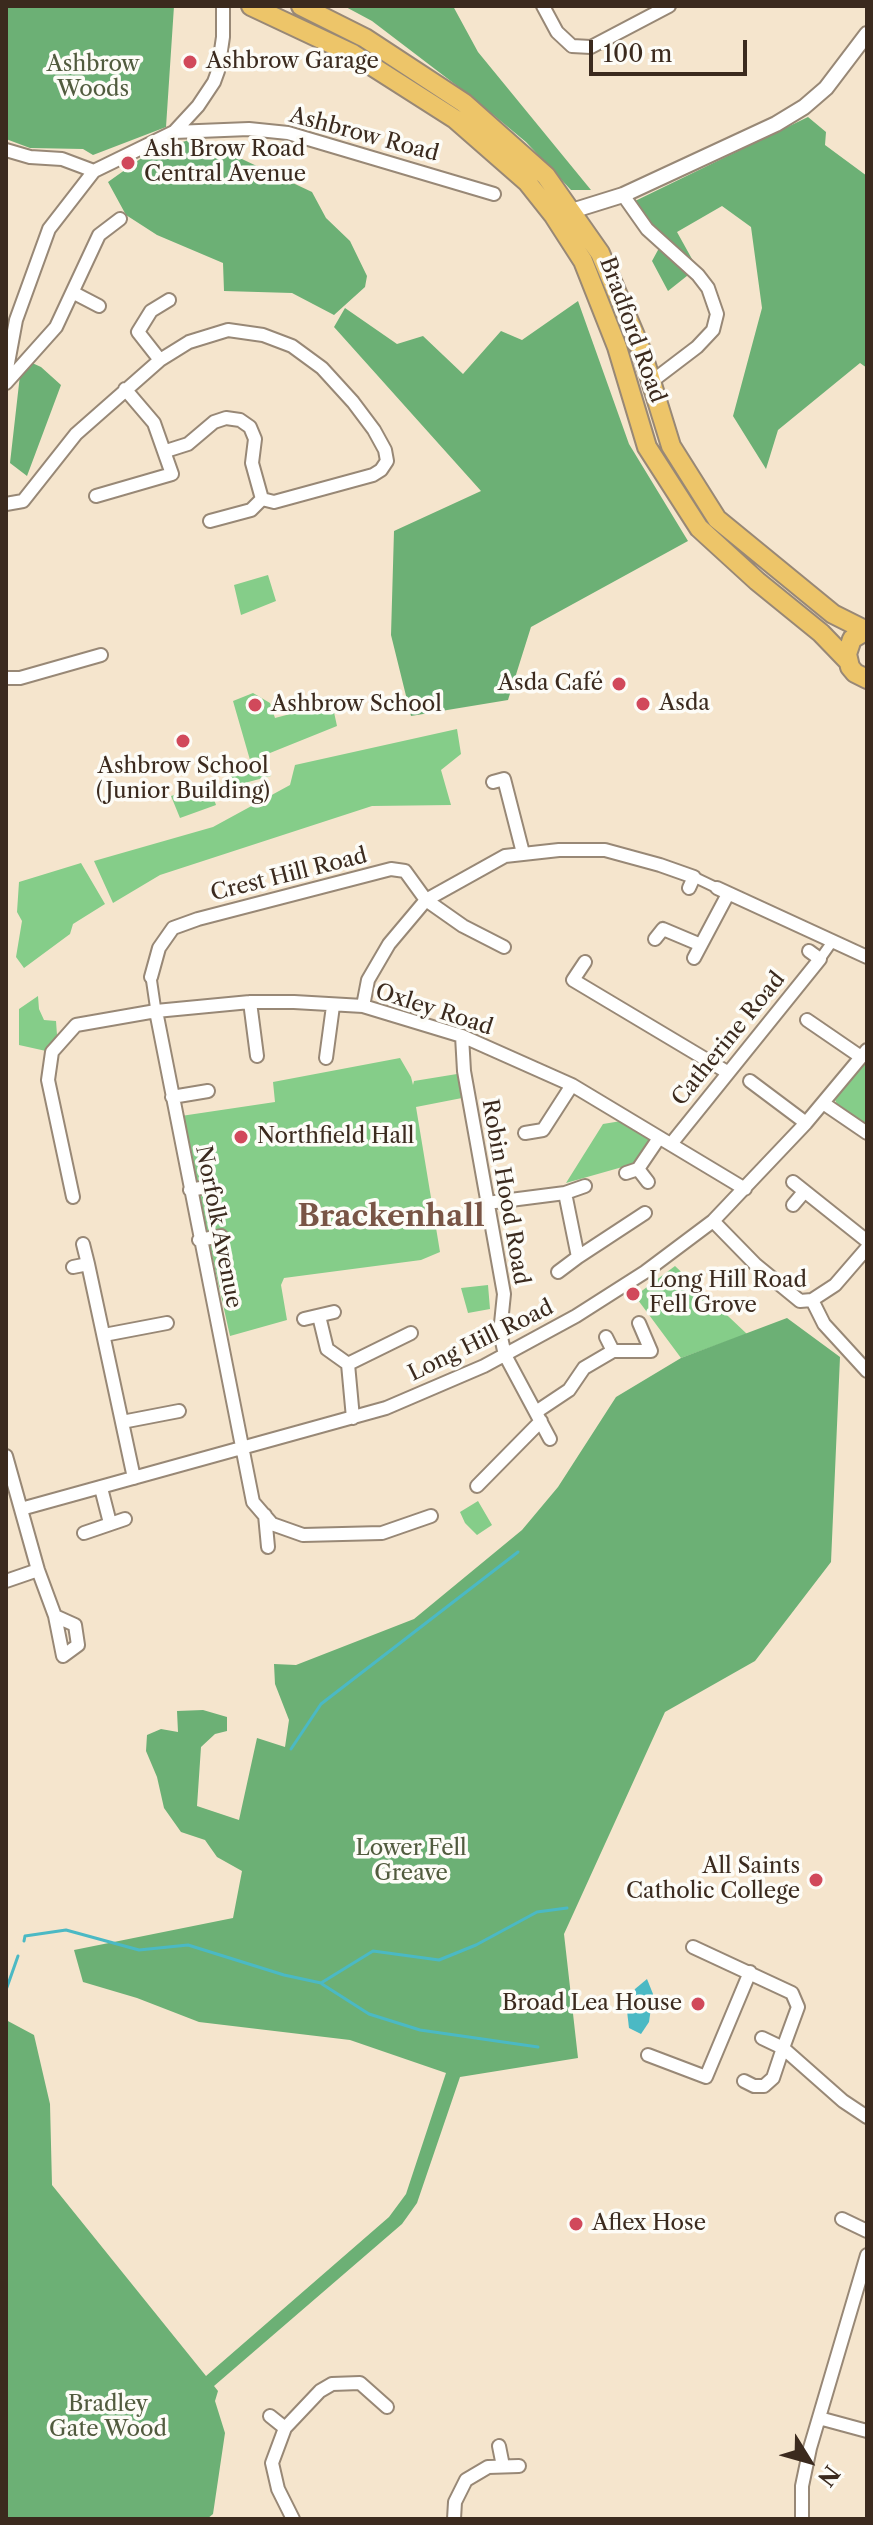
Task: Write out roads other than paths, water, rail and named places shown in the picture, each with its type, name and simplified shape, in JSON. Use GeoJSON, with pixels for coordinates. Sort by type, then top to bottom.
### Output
{"type":"FeatureCollection","features":[{"type":"Feature","properties":{"kind":"main road","name":"Bradford Road"},"geometry":{"type":"LineString","coordinates":[[251,6],[353,54],[455,119],[527,182],[592,257],[647,447],[699,528],[821,633],[848,661],[855,673],[867,679]]}},
{"type":"Feature","properties":{"kind":"main road","name":"Bradford Road"},"geometry":{"type":"LineString","coordinates":[[301,6],[365,38],[464,103],[546,176],[573,211],[592,257],[642,352],[671,446],[717,519],[833,614],[866,630]]}},
{"type":"Feature","properties":{"kind":"main road","name":"Bradford Road"},"geometry":{"type":"LineString","coordinates":[[848,661],[848,646],[852,639],[866,630]]}},
{"type":"Feature","properties":{"kind":"street","name":"Ashbrow Road"},"geometry":{"type":"LineString","coordinates":[[6,374],[16,320],[49,229],[94,171],[174,132],[198,106],[214,82],[223,37],[223,6]]}},
{"type":"Feature","properties":{"kind":"street"},"geometry":{"type":"LineString","coordinates":[[543,6],[557,32],[572,46],[591,47],[669,6]]}},
{"type":"Feature","properties":{"kind":"street"},"geometry":{"type":"LineString","coordinates":[[554,216],[623,195],[776,124],[804,107],[826,88],[867,34]]}},
{"type":"Feature","properties":{"kind":"street","name":"Ashbrow Road"},"geometry":{"type":"LineString","coordinates":[[174,132],[249,129],[288,133],[494,194]]}},
{"type":"Feature","properties":{"kind":"street"},"geometry":{"type":"LineString","coordinates":[[6,150],[30,157],[62,159],[94,171]]}},
{"type":"Feature","properties":{"kind":"street"},"geometry":{"type":"LineString","coordinates":[[623,195],[647,229],[698,275],[708,288],[717,314],[713,330],[697,347],[651,382]]}},
{"type":"Feature","properties":{"kind":"street"},"geometry":{"type":"LineString","coordinates":[[6,383],[56,327],[99,235],[120,219]]}},
{"type":"Feature","properties":{"kind":"street"},"geometry":{"type":"LineString","coordinates":[[74,293],[99,306]]}},
{"type":"Feature","properties":{"kind":"street"},"geometry":{"type":"LineString","coordinates":[[160,360],[138,332],[151,311],[169,300]]}},
{"type":"Feature","properties":{"kind":"street"},"geometry":{"type":"LineString","coordinates":[[6,504],[23,501],[76,434],[160,360],[189,342],[228,330],[263,335],[292,346],[322,368],[353,402],[385,450],[387,461],[373,475],[274,502],[262,499]]}},
{"type":"Feature","properties":{"kind":"street"},"geometry":{"type":"LineString","coordinates":[[96,496],[172,474],[154,423],[125,389]]}},
{"type":"Feature","properties":{"kind":"street"},"geometry":{"type":"LineString","coordinates":[[166,451],[188,444],[214,422],[226,418],[240,420],[250,427],[255,439],[252,463],[262,499]]}},
{"type":"Feature","properties":{"kind":"street"},"geometry":{"type":"LineString","coordinates":[[210,521],[251,510],[262,499]]}},
{"type":"Feature","properties":{"kind":"street"},"geometry":{"type":"LineString","coordinates":[[6,678],[20,678],[101,655]]}},
{"type":"Feature","properties":{"kind":"street"},"geometry":{"type":"LineString","coordinates":[[504,779],[523,853]]}},
{"type":"Feature","properties":{"kind":"street"},"geometry":{"type":"LineString","coordinates":[[363,1006],[368,980],[389,944],[426,900],[505,856],[523,853],[605,850],[660,865],[691,883],[722,891],[867,957]]}},
{"type":"Feature","properties":{"kind":"street","name":"Crest Hill Road"},"geometry":{"type":"LineString","coordinates":[[159,948],[173,928],[198,919],[391,869],[405,871],[426,900],[494,946]]}},
{"type":"Feature","properties":{"kind":"street"},"geometry":{"type":"LineString","coordinates":[[694,958],[722,891]]}},
{"type":"Feature","properties":{"kind":"street"},"geometry":{"type":"LineString","coordinates":[[655,939],[663,929],[701,945]]}},
{"type":"Feature","properties":{"kind":"street","name":"Catherine Road"},"geometry":{"type":"LineString","coordinates":[[648,1182],[632,1171],[665,1141],[727,1072],[814,955],[832,942]]}},
{"type":"Feature","properties":{"kind":"street"},"geometry":{"type":"LineString","coordinates":[[156,1011],[151,977],[159,948],[171,956]]}},
{"type":"Feature","properties":{"kind":"street"},"geometry":{"type":"LineString","coordinates":[[585,962],[573,980],[727,1072]]}},
{"type":"Feature","properties":{"kind":"street"},"geometry":{"type":"LineString","coordinates":[[250,1002],[257,1056]]}},
{"type":"Feature","properties":{"kind":"street","name":"Oxley Road"},"geometry":{"type":"LineString","coordinates":[[73,1197],[48,1080],[52,1052],[76,1025],[156,1011],[250,1002],[363,1006],[462,1036],[572,1085],[745,1189]]}},
{"type":"Feature","properties":{"kind":"street"},"geometry":{"type":"LineString","coordinates":[[326,1058],[333,1006]]}},
{"type":"Feature","properties":{"kind":"street","name":"Norfolk Avenue"},"geometry":{"type":"LineString","coordinates":[[156,1011],[253,1502],[265,1515],[268,1547]]}},
{"type":"Feature","properties":{"kind":"street"},"geometry":{"type":"LineString","coordinates":[[816,1021],[864,1054]]}},
{"type":"Feature","properties":{"kind":"street","name":"Robin Hood Road"},"geometry":{"type":"LineString","coordinates":[[462,1036],[464,1071],[504,1294],[500,1333],[505,1355]]}},
{"type":"Feature","properties":{"kind":"street","name":"Long Hill Road"},"geometry":{"type":"LineString","coordinates":[[21,1509],[386,1408],[505,1355],[645,1272],[713,1221],[806,1123],[864,1054]]}},
{"type":"Feature","properties":{"kind":"street"},"geometry":{"type":"LineString","coordinates":[[750,1081],[806,1123]]}},
{"type":"Feature","properties":{"kind":"street"},"geometry":{"type":"LineString","coordinates":[[525,1133],[543,1130],[572,1085]]}},
{"type":"Feature","properties":{"kind":"street"},"geometry":{"type":"LineString","coordinates":[[172,1097],[200,1095]]}},
{"type":"Feature","properties":{"kind":"street"},"geometry":{"type":"LineString","coordinates":[[823,1103],[867,1133]]}},
{"type":"Feature","properties":{"kind":"street"},"geometry":{"type":"LineString","coordinates":[[793,1182],[867,1241]]}},
{"type":"Feature","properties":{"kind":"street"},"geometry":{"type":"LineString","coordinates":[[487,1203],[565,1193],[585,1186]]}},
{"type":"Feature","properties":{"kind":"street"},"geometry":{"type":"LineString","coordinates":[[190,1190],[206,1187]]}},
{"type":"Feature","properties":{"kind":"street"},"geometry":{"type":"LineString","coordinates":[[793,1205],[804,1192]]}},
{"type":"Feature","properties":{"kind":"street"},"geometry":{"type":"LineString","coordinates":[[565,1193],[578,1257]]}},
{"type":"Feature","properties":{"kind":"street"},"geometry":{"type":"LineString","coordinates":[[558,1272],[645,1213]]}},
{"type":"Feature","properties":{"kind":"street"},"geometry":{"type":"LineString","coordinates":[[713,1221],[756,1265],[800,1301],[812,1300],[835,1285],[867,1248]]}},
{"type":"Feature","properties":{"kind":"street"},"geometry":{"type":"LineString","coordinates":[[199,1240],[221,1236]]}},
{"type":"Feature","properties":{"kind":"street"},"geometry":{"type":"LineString","coordinates":[[83,1244],[134,1478]]}},
{"type":"Feature","properties":{"kind":"street"},"geometry":{"type":"LineString","coordinates":[[73,1267],[88,1264]]}},
{"type":"Feature","properties":{"kind":"street"},"geometry":{"type":"LineString","coordinates":[[812,1300],[824,1324],[867,1371]]}},
{"type":"Feature","properties":{"kind":"street"},"geometry":{"type":"LineString","coordinates":[[304,1319],[334,1312]]}},
{"type":"Feature","properties":{"kind":"street"},"geometry":{"type":"LineString","coordinates":[[319,1316],[327,1349],[348,1364],[353,1418]]}},
{"type":"Feature","properties":{"kind":"street"},"geometry":{"type":"LineString","coordinates":[[104,1335],[167,1323]]}},
{"type":"Feature","properties":{"kind":"street"},"geometry":{"type":"LineString","coordinates":[[477,1486],[538,1417],[569,1390],[584,1368],[613,1351],[651,1351],[639,1323]]}},
{"type":"Feature","properties":{"kind":"street"},"geometry":{"type":"LineString","coordinates":[[348,1364],[411,1333]]}},
{"type":"Feature","properties":{"kind":"street"},"geometry":{"type":"LineString","coordinates":[[606,1337],[613,1351]]}},
{"type":"Feature","properties":{"kind":"street"},"geometry":{"type":"LineString","coordinates":[[505,1355],[550,1439]]}},
{"type":"Feature","properties":{"kind":"street"},"geometry":{"type":"LineString","coordinates":[[122,1422],[179,1411]]}},
{"type":"Feature","properties":{"kind":"street"},"geometry":{"type":"LineString","coordinates":[[6,1456],[38,1570],[55,1616]]}},
{"type":"Feature","properties":{"kind":"street"},"geometry":{"type":"LineString","coordinates":[[101,1488],[110,1523]]}},
{"type":"Feature","properties":{"kind":"street"},"geometry":{"type":"LineString","coordinates":[[265,1515],[272,1524],[303,1535],[382,1533],[431,1516]]}},
{"type":"Feature","properties":{"kind":"street"},"geometry":{"type":"LineString","coordinates":[[84,1533],[125,1519]]}},
{"type":"Feature","properties":{"kind":"street"},"geometry":{"type":"LineString","coordinates":[[6,1581],[38,1570]]}},
{"type":"Feature","properties":{"kind":"street"},"geometry":{"type":"LineString","coordinates":[[693,1947],[792,1993],[798,2007],[773,2078],[764,2086],[754,2086],[744,2081]]}},
{"type":"Feature","properties":{"kind":"street"},"geometry":{"type":"LineString","coordinates":[[648,2055],[706,2077],[750,1972]]}},
{"type":"Feature","properties":{"kind":"street"},"geometry":{"type":"LineString","coordinates":[[762,2038],[783,2048],[843,2101],[867,2117]]}},
{"type":"Feature","properties":{"kind":"street"},"geometry":{"type":"LineString","coordinates":[[842,2219],[867,2231]]}},
{"type":"Feature","properties":{"kind":"street"},"geometry":{"type":"LineString","coordinates":[[802,2519],[802,2486],[867,2255]]}},
{"type":"Feature","properties":{"kind":"street"},"geometry":{"type":"LineString","coordinates":[[293,2519],[278,2489],[272,2463],[285,2428],[320,2391],[332,2384],[360,2383],[387,2407]]}},
{"type":"Feature","properties":{"kind":"street"},"geometry":{"type":"LineString","coordinates":[[270,2416],[285,2428]]}},
{"type":"Feature","properties":{"kind":"street"},"geometry":{"type":"LineString","coordinates":[[819,2418],[867,2431]]}},
{"type":"Feature","properties":{"kind":"street"},"geometry":{"type":"LineString","coordinates":[[499,2446],[503,2466]]}},
{"type":"Feature","properties":{"kind":"street"},"geometry":{"type":"LineString","coordinates":[[454,2519],[455,2502],[466,2480],[488,2467],[519,2466]]}},
{"type":"Feature","properties":{"kind":"water"},"geometry":{"type":"Polygon","coordinates":[[[647,1979],[653,1994],[649,2022],[641,2034],[629,2028],[627,2011],[635,1989],[647,1979]]]}},
{"type":"Feature","properties":{"kind":"waterway"},"geometry":{"type":"LineString","coordinates":[[291,1749],[321,1704],[518,1552]]}},
{"type":"Feature","properties":{"kind":"waterway"},"geometry":{"type":"LineString","coordinates":[[24,1941],[25,1936],[66,1930],[139,1950],[188,1945],[284,1975],[321,1983],[373,1951],[439,1960],[476,1945],[537,1912],[567,1908]]}},
{"type":"Feature","properties":{"kind":"waterway"},"geometry":{"type":"LineString","coordinates":[[6,1990],[18,1956]]}},
{"type":"Feature","properties":{"kind":"waterway"},"geometry":{"type":"LineString","coordinates":[[322,1984],[369,2014],[420,2030],[538,2047]]}},
{"type":"Feature","properties":{"kind":"place","name":"Ashbrow Garage"},"geometry":{"type":"Point","coordinates":[190,62]}},
{"type":"Feature","properties":{"kind":"place","name":"Ash Brow Road Central Avenue"},"geometry":{"type":"Point","coordinates":[128,163]}},
{"type":"Feature","properties":{"kind":"place","name":"Asda Café"},"geometry":{"type":"Point","coordinates":[619,684]}},
{"type":"Feature","properties":{"kind":"place","name":"Asda"},"geometry":{"type":"Point","coordinates":[643,704]}},
{"type":"Feature","properties":{"kind":"place","name":"Ashbrow School"},"geometry":{"type":"Point","coordinates":[255,705]}},
{"type":"Feature","properties":{"kind":"place","name":"Ashbrow School (Junior Building)"},"geometry":{"type":"Point","coordinates":[183,741]}},
{"type":"Feature","properties":{"kind":"place","name":"Northfield Hall"},"geometry":{"type":"Point","coordinates":[241,1137]}},
{"type":"Feature","properties":{"kind":"place","name":"Long Hill Road Fell Grove"},"geometry":{"type":"Point","coordinates":[633,1294]}},
{"type":"Feature","properties":{"kind":"place","name":"All Saints Catholic College"},"geometry":{"type":"Point","coordinates":[816,1880]}},
{"type":"Feature","properties":{"kind":"place","name":"Broad Lea House"},"geometry":{"type":"Point","coordinates":[698,2004]}},
{"type":"Feature","properties":{"kind":"place","name":"Aflex Hose"},"geometry":{"type":"Point","coordinates":[576,2224]}},
{"type":"Feature","properties":{"kind":"district","name":"Brackenhall"},"geometry":{"type":"Point","coordinates":[391,1217]}},
{"type":"Feature","properties":{"kind":"park label","name":"Ashbrow Woods"},"geometry":{"type":"Point","coordinates":[93,78]}},
{"type":"Feature","properties":{"kind":"park label","name":"Lower Fell Greave"},"geometry":{"type":"Point","coordinates":[411,1862]}},
{"type":"Feature","properties":{"kind":"park label","name":"Bradley Gate Wood"},"geometry":{"type":"Point","coordinates":[108,2418]}}]}
